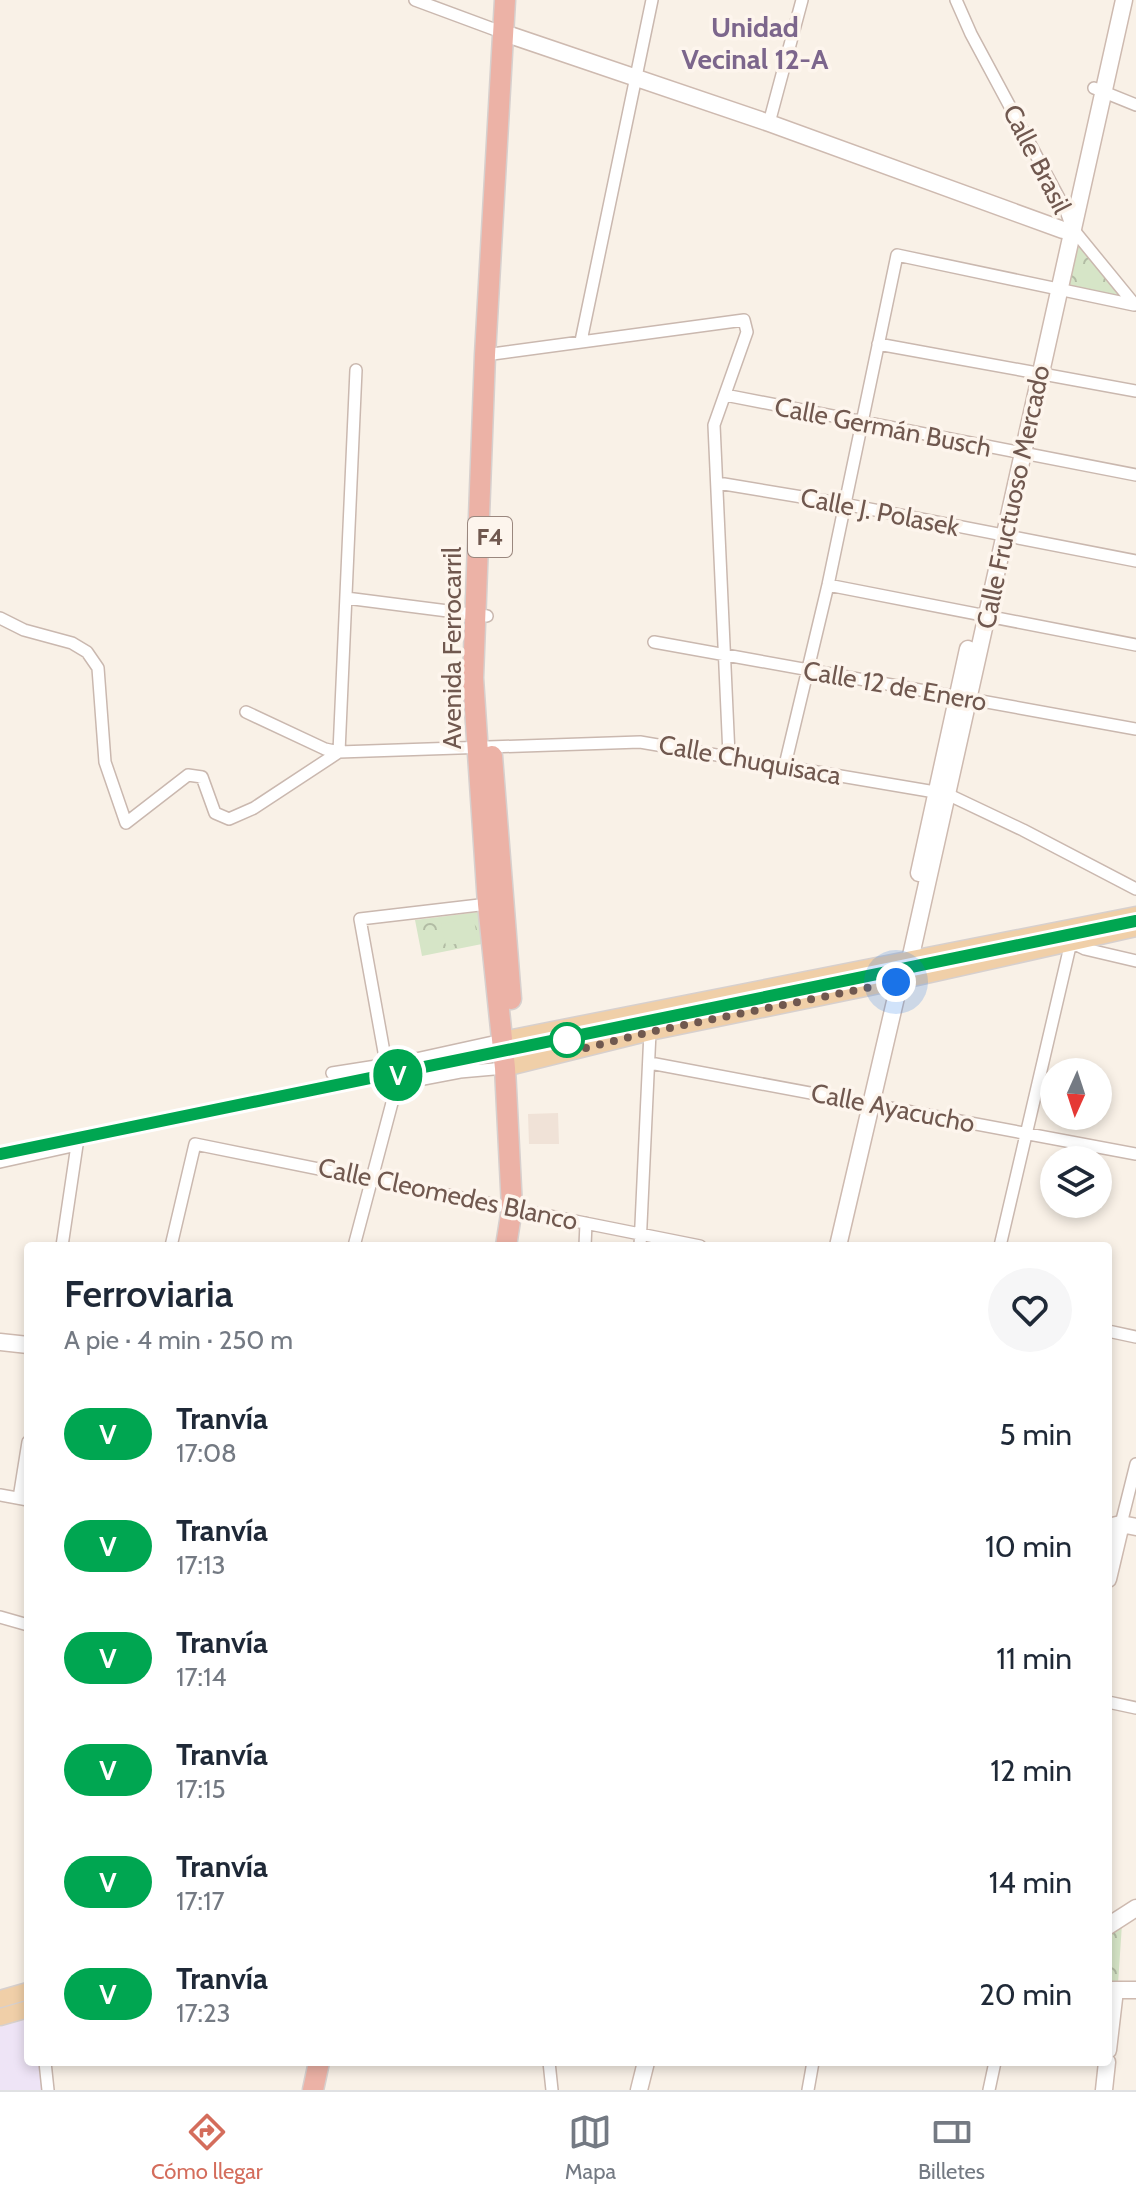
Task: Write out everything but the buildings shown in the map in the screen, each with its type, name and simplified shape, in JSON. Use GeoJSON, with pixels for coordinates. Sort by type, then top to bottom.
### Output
{"type":"FeatureCollection","features":[{"type":"Feature","properties":{"kind":"highway","name":"Avenida Ferrocarril"},"geometry":{"type":"LineString","coordinates":[[505,0],[509,34],[480,615],[473,678],[485,748],[511,1067],[520,1242]]}},
{"type":"Feature","properties":{"kind":"highway","name":"Avenida Ferrocarril"},"geometry":{"type":"LineString","coordinates":[[509,34],[517,0]]}},
{"type":"Feature","properties":{"kind":"highway","name":"Avenida Ferrocarril"},"geometry":{"type":"LineString","coordinates":[[485,748],[488,904],[508,1039]]}},
{"type":"Feature","properties":{"kind":"highway","name":"Avenida Ferrocarril"},"geometry":{"type":"LineString","coordinates":[[507,1242],[518,1209]]}},
{"type":"Feature","properties":{"kind":"highway"},"geometry":{"type":"LineString","coordinates":[[313,2090],[318,2066]]}},
{"type":"Feature","properties":{"kind":"highway"},"geometry":{"type":"LineString","coordinates":[[327,2090],[333,2066]]}},
{"type":"Feature","properties":{"kind":"main road","name":"Calle Fructuoso Mercado"},"geometry":{"type":"LineString","coordinates":[[839,1242],[1099,90],[1114,0]]}},
{"type":"Feature","properties":{"kind":"main road","name":"Calle Fructuoso Mercado"},"geometry":{"type":"LineString","coordinates":[[1068,229],[1066,211],[1124,0]]}},
{"type":"Feature","properties":{"kind":"main road"},"geometry":{"type":"LineString","coordinates":[[509,34],[1068,229]]}},
{"type":"Feature","properties":{"kind":"main road"},"geometry":{"type":"LineString","coordinates":[[511,1067],[901,975],[1136,915]]}},
{"type":"Feature","properties":{"kind":"main road"},"geometry":{"type":"LineString","coordinates":[[508,1039],[901,975],[1136,928]]}},
{"type":"Feature","properties":{"kind":"main road"},"geometry":{"type":"LineString","coordinates":[[0,1331],[24,1334]]}},
{"type":"Feature","properties":{"kind":"main road"},"geometry":{"type":"LineString","coordinates":[[0,1342],[24,1345]]}},
{"type":"Feature","properties":{"kind":"main road"},"geometry":{"type":"LineString","coordinates":[[1112,1557],[1118,1524]]}},
{"type":"Feature","properties":{"kind":"main road"},"geometry":{"type":"LineString","coordinates":[[1112,1923],[1136,1908]]}},
{"type":"Feature","properties":{"kind":"main road"},"geometry":{"type":"LineString","coordinates":[[1112,1990],[1136,1990]]}},
{"type":"Feature","properties":{"kind":"main road"},"geometry":{"type":"LineString","coordinates":[[0,1999],[24,1992]]}},
{"type":"Feature","properties":{"kind":"main road"},"geometry":{"type":"LineString","coordinates":[[0,2017],[24,2010]]}},
{"type":"Feature","properties":{"kind":"main road"},"geometry":{"type":"LineString","coordinates":[[639,2090],[645,2066]]}},
{"type":"Feature","properties":{"kind":"main road"},"geometry":{"type":"LineString","coordinates":[[1104,2090],[1107,2066]]}},
{"type":"Feature","properties":{"kind":"street"},"geometry":{"type":"LineString","coordinates":[[415,0],[509,34]]}},
{"type":"Feature","properties":{"kind":"street"},"geometry":{"type":"LineString","coordinates":[[581,341],[652,0]]}},
{"type":"Feature","properties":{"kind":"street"},"geometry":{"type":"LineString","coordinates":[[769,123],[802,0]]}},
{"type":"Feature","properties":{"kind":"street","name":"Calle Brasil"},"geometry":{"type":"LineString","coordinates":[[956,0],[971,34],[1066,211]]}},
{"type":"Feature","properties":{"kind":"street"},"geometry":{"type":"LineString","coordinates":[[1099,90],[1136,105]]}},
{"type":"Feature","properties":{"kind":"street","name":"Calle Brasil"},"geometry":{"type":"LineString","coordinates":[[1068,229],[1135,306]]}},
{"type":"Feature","properties":{"kind":"street"},"geometry":{"type":"LineString","coordinates":[[785,765],[828,585],[897,255],[1135,306]]}},
{"type":"Feature","properties":{"kind":"street"},"geometry":{"type":"LineString","coordinates":[[492,355],[744,320],[747,332],[714,425],[729,755]]}},
{"type":"Feature","properties":{"kind":"street"},"geometry":{"type":"LineString","coordinates":[[878,344],[1136,391]]}},
{"type":"Feature","properties":{"kind":"street"},"geometry":{"type":"LineString","coordinates":[[339,752],[356,370]]}},
{"type":"Feature","properties":{"kind":"street","name":"Calle Germán Busch"},"geometry":{"type":"LineString","coordinates":[[725,395],[1136,475]]}},
{"type":"Feature","properties":{"kind":"street","name":"Calle J. Polasek"},"geometry":{"type":"LineString","coordinates":[[718,483],[844,504],[1136,561]]}},
{"type":"Feature","properties":{"kind":"street"},"geometry":{"type":"LineString","coordinates":[[828,585],[1136,645]]}},
{"type":"Feature","properties":{"kind":"street"},"geometry":{"type":"LineString","coordinates":[[346,598],[480,615]]}},
{"type":"Feature","properties":{"kind":"street"},"geometry":{"type":"LineString","coordinates":[[0,618],[24,630],[72,643],[87,652],[98,668],[105,762],[126,823],[188,775],[202,777],[215,813],[229,819],[254,808],[339,752]]}},
{"type":"Feature","properties":{"kind":"street","name":"Calle 12 de Enero"},"geometry":{"type":"LineString","coordinates":[[654,642],[1136,729]]}},
{"type":"Feature","properties":{"kind":"street"},"geometry":{"type":"LineString","coordinates":[[246,712],[325,749],[339,752]]}},
{"type":"Feature","properties":{"kind":"street","name":"Calle Chuquisaca"},"geometry":{"type":"LineString","coordinates":[[339,752],[640,742],[729,755],[941,793],[1035,835],[1136,889]]}},
{"type":"Feature","properties":{"kind":"street"},"geometry":{"type":"LineString","coordinates":[[386,1063],[360,919],[488,904]]}},
{"type":"Feature","properties":{"kind":"street"},"geometry":{"type":"LineString","coordinates":[[1001,1242],[1071,942],[1085,949],[1136,961]]}},
{"type":"Feature","properties":{"kind":"street"},"geometry":{"type":"LineString","coordinates":[[640,1240],[650,1032]]}},
{"type":"Feature","properties":{"kind":"street"},"geometry":{"type":"LineString","coordinates":[[332,1073],[508,1039]]}},
{"type":"Feature","properties":{"kind":"street","name":"Calle Ayacucho"},"geometry":{"type":"LineString","coordinates":[[650,1063],[1136,1154]]}},
{"type":"Feature","properties":{"kind":"street"},"geometry":{"type":"LineString","coordinates":[[355,1242],[397,1084],[460,1072],[511,1067]]}},
{"type":"Feature","properties":{"kind":"street","name":"Calle Cleomedes Blanco"},"geometry":{"type":"LineString","coordinates":[[172,1242],[195,1144],[586,1223],[640,1240],[660,1242]]}},
{"type":"Feature","properties":{"kind":"street"},"geometry":{"type":"LineString","coordinates":[[0,1162],[77,1145],[63,1242]]}},
{"type":"Feature","properties":{"kind":"street"},"geometry":{"type":"LineString","coordinates":[[585,1242],[586,1223]]}},
{"type":"Feature","properties":{"kind":"street"},"geometry":{"type":"LineString","coordinates":[[1112,1332],[1136,1337]]}},
{"type":"Feature","properties":{"kind":"street"},"geometry":{"type":"LineString","coordinates":[[1118,1524],[1136,1464]]}},
{"type":"Feature","properties":{"kind":"street"},"geometry":{"type":"LineString","coordinates":[[0,1495],[24,1499]]}},
{"type":"Feature","properties":{"kind":"street"},"geometry":{"type":"LineString","coordinates":[[0,1617],[24,1624]]}},
{"type":"Feature","properties":{"kind":"street"},"geometry":{"type":"LineString","coordinates":[[1112,1703],[1136,1708]]}},
{"type":"Feature","properties":{"kind":"street"},"geometry":{"type":"LineString","coordinates":[[45,2066],[48,2090]]}},
{"type":"Feature","properties":{"kind":"street"},"geometry":{"type":"LineString","coordinates":[[549,2066],[552,2090]]}},
{"type":"Feature","properties":{"kind":"street"},"geometry":{"type":"LineString","coordinates":[[808,2090],[812,2066]]}},
{"type":"Feature","properties":{"kind":"street"},"geometry":{"type":"LineString","coordinates":[[989,2090],[994,2066]]}},
{"type":"Feature","properties":{"kind":"shaded area"},"geometry":{"type":"Polygon","coordinates":[[[558,1113],[559,1144],[529,1144],[528,1114],[558,1113]]]}},
{"type":"Feature","properties":{"kind":"shaded area"},"geometry":{"type":"Polygon","coordinates":[[[24,2020],[24,2066],[39,2066],[42,2090],[0,2090],[0,2027],[24,2020]]]}},
{"type":"Feature","properties":{"kind":"green space"},"geometry":{"type":"Polygon","coordinates":[[[1075,244],[1079,244],[1120,296],[1067,287],[1075,244]]]}},
{"type":"Feature","properties":{"kind":"green space"},"geometry":{"type":"Polygon","coordinates":[[[479,912],[482,944],[422,956],[415,920],[479,912]]]}},
{"type":"Feature","properties":{"kind":"green space"},"geometry":{"type":"Polygon","coordinates":[[[473,917],[478,939],[446,946],[441,924],[473,917]]]}},
{"type":"Feature","properties":{"kind":"green space"},"geometry":{"type":"Polygon","coordinates":[[[1122,1924],[1118,1984],[1112,1984],[1112,1930],[1122,1924]]]}},
{"type":"Feature","properties":{"kind":"tram line"},"geometry":{"type":"LineString","coordinates":[[0,1154],[1136,921]]}},
{"type":"Feature","properties":{"kind":"tram line","name":"V"},"geometry":{"type":"LineString","coordinates":[[0,1154],[398,1075],[1136,921]]}},
{"type":"Feature","properties":{"kind":"district","name":"Unidad Vecinal 12-A"},"geometry":{"type":"Point","coordinates":[755,43]}},
{"type":"Feature","properties":{"kind":"route"},"geometry":{"type":"LineString","coordinates":[[567,1040],[570,1052],[650,1032],[896,982]]}}]}
